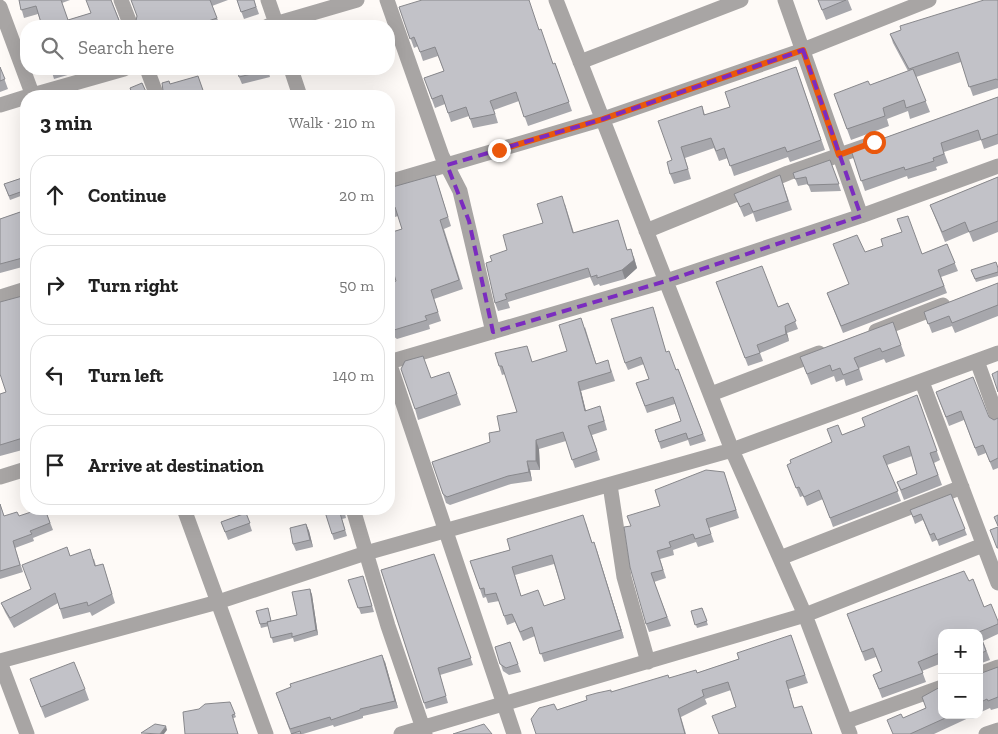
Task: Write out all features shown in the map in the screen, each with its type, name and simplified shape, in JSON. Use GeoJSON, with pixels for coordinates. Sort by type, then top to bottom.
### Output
{"type":"FeatureCollection","features":[{"type":"Feature","properties":{"kind":"street"},"geometry":{"type":"LineString","coordinates":[[121,0],[129,20]]}},
{"type":"Feature","properties":{"kind":"street"},"geometry":{"type":"LineString","coordinates":[[268,0],[273,20]]}},
{"type":"Feature","properties":{"kind":"street"},"geometry":{"type":"LineString","coordinates":[[291,20],[357,0]]}},
{"type":"Feature","properties":{"kind":"street"},"geometry":{"type":"LineString","coordinates":[[387,0],[394,20]]}},
{"type":"Feature","properties":{"kind":"street"},"geometry":{"type":"LineString","coordinates":[[556,0],[732,450],[805,615],[848,728],[938,689]]}},
{"type":"Feature","properties":{"kind":"street"},"geometry":{"type":"LineString","coordinates":[[580,62],[741,0]]}},
{"type":"Feature","properties":{"kind":"street"},"geometry":{"type":"LineString","coordinates":[[785,0],[861,216]]}},
{"type":"Feature","properties":{"kind":"street"},"geometry":{"type":"LineString","coordinates":[[395,180],[603,119],[803,50],[926,0]]}},
{"type":"Feature","properties":{"kind":"street"},"geometry":{"type":"LineString","coordinates":[[0,7],[20,66]]}},
{"type":"Feature","properties":{"kind":"street"},"geometry":{"type":"LineString","coordinates":[[395,25],[413,80],[447,165],[457,182],[469,221],[493,332]]}},
{"type":"Feature","properties":{"kind":"street"},"geometry":{"type":"LineString","coordinates":[[23,75],[28,90]]}},
{"type":"Feature","properties":{"kind":"street"},"geometry":{"type":"LineString","coordinates":[[51,90],[103,75]]}},
{"type":"Feature","properties":{"kind":"street"},"geometry":{"type":"LineString","coordinates":[[150,75],[155,90]]}},
{"type":"Feature","properties":{"kind":"street"},"geometry":{"type":"LineString","coordinates":[[293,75],[298,90]]}},
{"type":"Feature","properties":{"kind":"street"},"geometry":{"type":"LineString","coordinates":[[0,105],[20,99]]}},
{"type":"Feature","properties":{"kind":"street"},"geometry":{"type":"LineString","coordinates":[[646,231],[773,179],[886,138]]}},
{"type":"Feature","properties":{"kind":"street"},"geometry":{"type":"LineString","coordinates":[[395,360],[666,280],[861,216],[998,166]]}},
{"type":"Feature","properties":{"kind":"street"},"geometry":{"type":"LineString","coordinates":[[0,297],[20,291]]}},
{"type":"Feature","properties":{"kind":"street"},"geometry":{"type":"LineString","coordinates":[[859,338],[961,298]]}},
{"type":"Feature","properties":{"kind":"street"},"geometry":{"type":"LineString","coordinates":[[710,394],[831,348]]}},
{"type":"Feature","properties":{"kind":"street"},"geometry":{"type":"LineString","coordinates":[[27,734],[0,661],[218,602],[366,553],[732,450],[998,353]]}},
{"type":"Feature","properties":{"kind":"street"},"geometry":{"type":"LineString","coordinates":[[977,361],[998,419]]}},
{"type":"Feature","properties":{"kind":"street"},"geometry":{"type":"LineString","coordinates":[[395,380],[514,734]]}},
{"type":"Feature","properties":{"kind":"street"},"geometry":{"type":"LineString","coordinates":[[922,382],[998,584]]}},
{"type":"Feature","properties":{"kind":"street"},"geometry":{"type":"LineString","coordinates":[[0,477],[20,471]]}},
{"type":"Feature","properties":{"kind":"street"},"geometry":{"type":"LineString","coordinates":[[610,485],[624,577],[648,662]]}},
{"type":"Feature","properties":{"kind":"street"},"geometry":{"type":"LineString","coordinates":[[780,558],[962,487]]}},
{"type":"Feature","properties":{"kind":"street"},"geometry":{"type":"LineString","coordinates":[[186,515],[266,734]]}},
{"type":"Feature","properties":{"kind":"street"},"geometry":{"type":"LineString","coordinates":[[356,515],[366,553],[424,731]]}},
{"type":"Feature","properties":{"kind":"street"},"geometry":{"type":"LineString","coordinates":[[401,734],[424,731],[503,704],[805,615],[984,545]]}},
{"type":"Feature","properties":{"kind":"street"},"geometry":{"type":"LineString","coordinates":[[983,673],[998,668]]}},
{"type":"Feature","properties":{"kind":"street"},"geometry":{"type":"LineString","coordinates":[[986,734],[998,730]]}},
{"type":"Feature","properties":{"kind":"highlighted area"},"geometry":{"type":"Polygon","coordinates":[[[803,50],[861,216],[666,281],[493,332],[469,221],[447,165],[603,119],[803,50]]]}},
{"type":"Feature","properties":{"kind":"building"},"geometry":{"type":"Polygon","coordinates":[[[19,0],[61,0],[68,20],[40,20],[36,6],[21,10],[19,0]]]}},
{"type":"Feature","properties":{"kind":"building"},"geometry":{"type":"Polygon","coordinates":[[[86,0],[111,0],[119,20],[68,20],[91,13],[86,0]]]}},
{"type":"Feature","properties":{"kind":"building"},"geometry":{"type":"Polygon","coordinates":[[[131,0],[210,0],[217,18],[211,20],[136,20],[137,16],[131,0]]]}},
{"type":"Feature","properties":{"kind":"building"},"geometry":{"type":"Polygon","coordinates":[[[237,0],[254,0],[256,7],[241,12],[237,0]]]}},
{"type":"Feature","properties":{"kind":"building"},"geometry":{"type":"Polygon","coordinates":[[[422,0],[529,0],[539,30],[541,29],[569,102],[524,117],[516,92],[490,101],[495,114],[470,119],[466,107],[448,113],[442,95],[432,99],[424,78],[444,71],[435,47],[420,52],[414,37],[410,39],[399,7],[422,0]]]}},
{"type":"Feature","properties":{"kind":"building"},"geometry":{"type":"Polygon","coordinates":[[[818,0],[846,0],[822,10],[818,0]]]}},
{"type":"Feature","properties":{"kind":"building"},"geometry":{"type":"Polygon","coordinates":[[[984,0],[998,0],[998,80],[969,87],[958,52],[909,69],[890,34],[901,30],[900,26],[984,0]]]}},
{"type":"Feature","properties":{"kind":"building"},"geometry":{"type":"Polygon","coordinates":[[[0,67],[5,79],[0,81],[0,67]]]}},
{"type":"Feature","properties":{"kind":"building"},"geometry":{"type":"Polygon","coordinates":[[[796,67],[821,140],[787,152],[785,147],[730,166],[724,148],[716,151],[711,138],[681,147],[688,169],[670,174],[667,162],[672,160],[658,121],[702,106],[704,115],[730,107],[725,92],[796,67]]]}},
{"type":"Feature","properties":{"kind":"building"},"geometry":{"type":"Polygon","coordinates":[[[913,69],[926,101],[906,108],[904,100],[883,108],[885,116],[847,129],[834,94],[868,81],[870,85],[913,69]]]}},
{"type":"Feature","properties":{"kind":"building"},"geometry":{"type":"Polygon","coordinates":[[[198,76],[203,90],[163,90],[162,83],[169,81],[170,84],[198,76]]]}},
{"type":"Feature","properties":{"kind":"building"},"geometry":{"type":"Polygon","coordinates":[[[142,83],[145,90],[131,90],[130,88],[142,83]]]}},
{"type":"Feature","properties":{"kind":"building"},"geometry":{"type":"Polygon","coordinates":[[[998,97],[998,134],[981,140],[978,130],[941,143],[944,154],[933,158],[934,161],[905,170],[904,167],[861,181],[851,150],[998,97]]]}},
{"type":"Feature","properties":{"kind":"building"},"geometry":{"type":"Polygon","coordinates":[[[830,160],[839,184],[808,185],[806,177],[795,179],[793,173],[830,160]]]}},
{"type":"Feature","properties":{"kind":"building"},"geometry":{"type":"Polygon","coordinates":[[[435,175],[448,217],[440,220],[459,280],[431,290],[438,312],[425,316],[427,320],[395,330],[395,231],[402,229],[395,207],[395,186],[435,175]]]}},
{"type":"Feature","properties":{"kind":"building"},"geometry":{"type":"Polygon","coordinates":[[[780,175],[788,201],[753,212],[749,203],[740,207],[734,194],[780,175]]]}},
{"type":"Feature","properties":{"kind":"building"},"geometry":{"type":"Polygon","coordinates":[[[998,177],[998,221],[969,232],[965,222],[942,232],[930,205],[998,177]]]}},
{"type":"Feature","properties":{"kind":"building"},"geometry":{"type":"Polygon","coordinates":[[[20,179],[20,192],[9,196],[4,184],[20,179]]]}},
{"type":"Feature","properties":{"kind":"building"},"geometry":{"type":"Polygon","coordinates":[[[562,196],[573,233],[618,220],[627,250],[631,249],[634,260],[622,270],[597,278],[597,275],[591,277],[588,268],[505,294],[507,299],[495,303],[486,263],[492,261],[490,256],[507,250],[503,235],[543,223],[537,204],[562,196]]]}},
{"type":"Feature","properties":{"kind":"building"},"geometry":{"type":"Polygon","coordinates":[[[20,212],[20,259],[0,264],[0,219],[20,212]]]}},
{"type":"Feature","properties":{"kind":"building"},"geometry":{"type":"Polygon","coordinates":[[[908,216],[922,254],[947,244],[955,263],[938,270],[944,286],[841,326],[827,293],[849,284],[833,244],[857,235],[865,252],[883,246],[881,239],[902,232],[897,219],[908,216]]]}},
{"type":"Feature","properties":{"kind":"building"},"geometry":{"type":"Polygon","coordinates":[[[996,262],[998,272],[975,279],[971,270],[996,262]]]}},
{"type":"Feature","properties":{"kind":"building"},"geometry":{"type":"Polygon","coordinates":[[[762,266],[778,307],[788,303],[796,321],[785,326],[786,334],[757,345],[760,353],[745,358],[716,282],[762,266]]]}},
{"type":"Feature","properties":{"kind":"building"},"geometry":{"type":"Polygon","coordinates":[[[998,283],[998,305],[952,323],[949,316],[928,324],[924,312],[998,283]]]}},
{"type":"Feature","properties":{"kind":"building"},"geometry":{"type":"Polygon","coordinates":[[[20,297],[20,439],[0,445],[0,394],[6,392],[0,374],[0,302],[20,297]]]}},
{"type":"Feature","properties":{"kind":"building"},"geometry":{"type":"Polygon","coordinates":[[[653,307],[666,352],[669,351],[676,370],[678,369],[703,434],[688,439],[686,433],[659,442],[655,430],[681,421],[673,397],[645,406],[636,383],[649,379],[641,357],[625,363],[611,319],[653,307]]]}},
{"type":"Feature","properties":{"kind":"building"},"geometry":{"type":"Polygon","coordinates":[[[581,318],[596,364],[608,360],[611,372],[578,382],[585,411],[600,406],[604,421],[588,426],[597,451],[572,460],[563,432],[536,440],[536,461],[527,461],[529,472],[508,476],[447,497],[443,494],[432,462],[490,442],[489,433],[500,431],[497,416],[517,412],[502,366],[499,366],[495,353],[527,346],[532,362],[567,351],[559,325],[581,318]]]}},
{"type":"Feature","properties":{"kind":"building"},"geometry":{"type":"Polygon","coordinates":[[[893,322],[901,345],[882,352],[880,348],[854,358],[859,369],[843,375],[840,368],[832,371],[830,365],[807,374],[800,357],[893,322]]]}},
{"type":"Feature","properties":{"kind":"building"},"geometry":{"type":"Polygon","coordinates":[[[423,356],[431,378],[449,372],[457,394],[415,409],[401,369],[405,361],[423,356]]]}},
{"type":"Feature","properties":{"kind":"building"},"geometry":{"type":"Polygon","coordinates":[[[998,371],[998,392],[992,374],[998,371]]]}},
{"type":"Feature","properties":{"kind":"building"},"geometry":{"type":"Polygon","coordinates":[[[973,377],[989,417],[994,420],[998,418],[998,458],[990,462],[983,445],[975,448],[961,411],[946,417],[936,392],[973,377]]]}},
{"type":"Feature","properties":{"kind":"building"},"geometry":{"type":"Polygon","coordinates":[[[917,395],[937,451],[930,453],[938,475],[901,490],[897,482],[917,474],[909,446],[883,456],[898,491],[830,518],[819,490],[804,497],[799,487],[796,488],[787,465],[791,463],[790,460],[832,442],[827,429],[838,425],[842,435],[865,426],[862,418],[917,395]]]}},
{"type":"Feature","properties":{"kind":"building"},"geometry":{"type":"Polygon","coordinates":[[[706,470],[724,472],[736,510],[706,519],[711,534],[695,539],[693,534],[669,542],[671,547],[657,551],[663,570],[651,573],[667,617],[646,624],[630,567],[624,527],[631,526],[627,516],[660,506],[655,490],[706,470]]]}},
{"type":"Feature","properties":{"kind":"building"},"geometry":{"type":"Polygon","coordinates":[[[951,494],[965,529],[937,540],[934,533],[930,535],[921,514],[913,517],[910,510],[951,494]]]}},
{"type":"Feature","properties":{"kind":"building"},"geometry":{"type":"Polygon","coordinates":[[[0,504],[4,516],[17,512],[19,516],[47,515],[50,523],[30,531],[32,534],[13,541],[20,565],[0,571],[0,504]]]}},
{"type":"Feature","properties":{"kind":"building"},"geometry":{"type":"Polygon","coordinates":[[[240,515],[247,515],[250,523],[225,532],[221,522],[240,515]]]}},
{"type":"Feature","properties":{"kind":"building"},"geometry":{"type":"Polygon","coordinates":[[[326,515],[341,515],[345,530],[332,534],[326,515]]]}},
{"type":"Feature","properties":{"kind":"building"},"geometry":{"type":"Polygon","coordinates":[[[583,515],[592,543],[594,542],[621,630],[540,654],[532,627],[520,632],[512,614],[504,616],[496,593],[485,595],[484,588],[480,589],[470,561],[510,550],[507,539],[583,515]],[[552,555],[512,567],[521,596],[538,590],[544,606],[565,599],[552,555]]]}},
{"type":"Feature","properties":{"kind":"building"},"geometry":{"type":"Polygon","coordinates":[[[998,515],[998,526],[994,517],[998,515]]]}},
{"type":"Feature","properties":{"kind":"building"},"geometry":{"type":"Polygon","coordinates":[[[306,524],[310,540],[293,544],[290,528],[306,524]]]}},
{"type":"Feature","properties":{"kind":"building"},"geometry":{"type":"Polygon","coordinates":[[[998,527],[998,548],[997,548],[990,530],[998,527]]]}},
{"type":"Feature","properties":{"kind":"building"},"geometry":{"type":"Polygon","coordinates":[[[67,547],[70,556],[90,549],[95,566],[103,564],[112,594],[88,606],[87,602],[60,609],[55,593],[10,618],[1,603],[31,589],[22,565],[67,547]]]}},
{"type":"Feature","properties":{"kind":"building"},"geometry":{"type":"Polygon","coordinates":[[[434,554],[471,658],[438,668],[446,696],[424,703],[381,570],[434,554]]]}},
{"type":"Feature","properties":{"kind":"building"},"geometry":{"type":"Polygon","coordinates":[[[964,571],[969,581],[973,579],[984,607],[991,604],[998,624],[983,630],[938,629],[938,654],[918,662],[923,673],[879,689],[873,675],[882,671],[873,648],[862,652],[847,614],[964,571]]]}},
{"type":"Feature","properties":{"kind":"building"},"geometry":{"type":"Polygon","coordinates":[[[363,576],[372,606],[358,608],[348,580],[363,576]]]}},
{"type":"Feature","properties":{"kind":"building"},"geometry":{"type":"Polygon","coordinates":[[[310,589],[316,630],[292,637],[292,633],[271,638],[267,622],[297,615],[292,592],[310,589]]]}},
{"type":"Feature","properties":{"kind":"building"},"geometry":{"type":"Polygon","coordinates":[[[268,608],[271,621],[260,624],[256,611],[268,608]]]}},
{"type":"Feature","properties":{"kind":"building"},"geometry":{"type":"Polygon","coordinates":[[[702,608],[707,621],[695,625],[691,611],[702,608]]]}},
{"type":"Feature","properties":{"kind":"building"},"geometry":{"type":"Polygon","coordinates":[[[791,635],[805,675],[786,681],[794,708],[802,706],[812,734],[719,734],[712,716],[736,707],[728,682],[702,690],[704,696],[678,709],[685,734],[536,734],[531,719],[539,708],[554,704],[557,710],[587,700],[586,696],[597,693],[611,690],[611,692],[668,675],[669,678],[696,670],[697,673],[739,659],[737,653],[791,635]]]}},
{"type":"Feature","properties":{"kind":"building"},"geometry":{"type":"Polygon","coordinates":[[[510,642],[518,664],[506,668],[500,664],[495,647],[510,642]]]}},
{"type":"Feature","properties":{"kind":"building"},"geometry":{"type":"Polygon","coordinates":[[[382,655],[395,701],[360,709],[331,720],[330,717],[290,729],[276,693],[291,687],[290,684],[382,655]]]}},
{"type":"Feature","properties":{"kind":"building"},"geometry":{"type":"Polygon","coordinates":[[[74,662],[85,689],[41,707],[30,679],[74,662]]]}},
{"type":"Feature","properties":{"kind":"building"},"geometry":{"type":"Polygon","coordinates":[[[998,667],[998,697],[988,701],[987,699],[983,701],[983,673],[998,667]]]}},
{"type":"Feature","properties":{"kind":"building"},"geometry":{"type":"Polygon","coordinates":[[[938,688],[938,719],[943,719],[910,734],[893,734],[887,720],[901,714],[903,718],[926,708],[922,697],[938,688]]]}},
{"type":"Feature","properties":{"kind":"building"},"geometry":{"type":"Polygon","coordinates":[[[230,702],[235,714],[232,715],[238,734],[185,734],[183,712],[199,709],[205,704],[230,702]]]}},
{"type":"Feature","properties":{"kind":"building"},"geometry":{"type":"Polygon","coordinates":[[[155,724],[166,726],[160,734],[141,733],[155,724]]]}},
{"type":"Feature","properties":{"kind":"building"},"geometry":{"type":"Polygon","coordinates":[[[484,724],[492,734],[453,734],[484,724]]]}},
{"type":"Feature","properties":{"kind":"route"},"geometry":{"type":"LineString","coordinates":[[499,150],[603,119],[803,50],[839,155],[874,142]]}}]}
